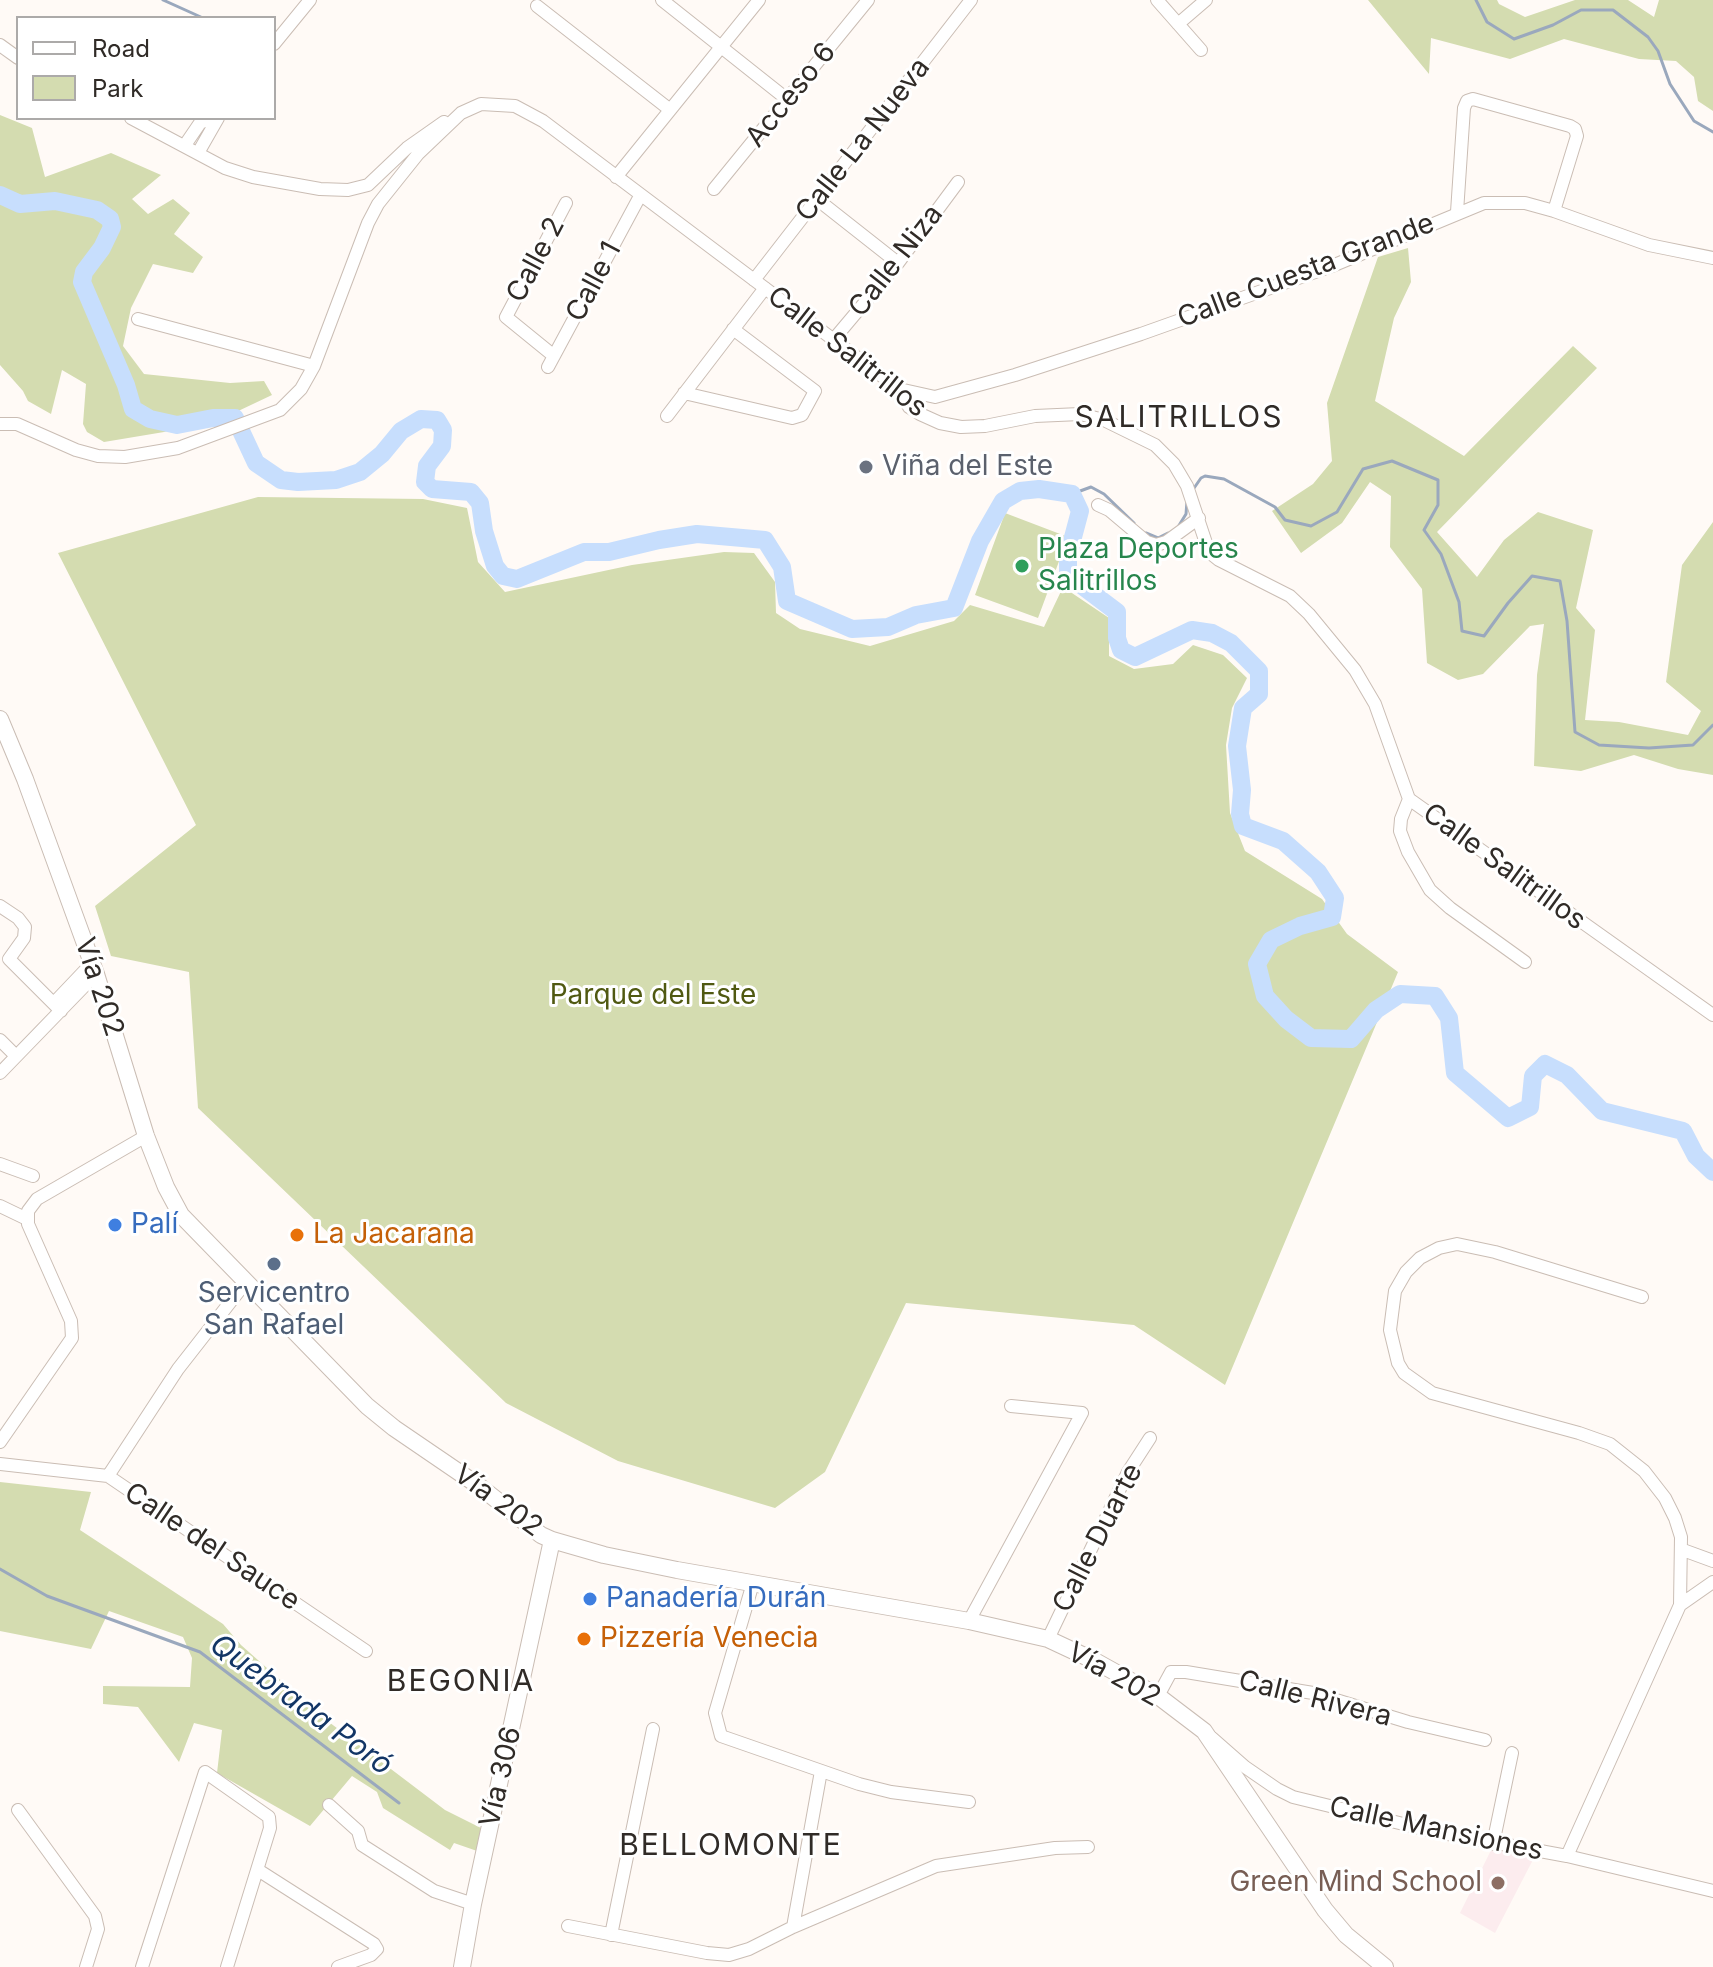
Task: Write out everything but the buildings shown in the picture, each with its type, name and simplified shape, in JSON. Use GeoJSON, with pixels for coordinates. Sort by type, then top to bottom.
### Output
{"type":"FeatureCollection","features":[{"type":"Feature","properties":{"kind":"main road","name":"Vía 202"},"geometry":{"type":"LineString","coordinates":[[0,719],[4,744],[25,779],[94,969],[146,1136],[166,1187],[181,1215],[367,1406],[479,1486],[541,1535],[552,1540],[604,1555],[969,1621],[1048,1639],[1158,1696],[1204,1731],[1325,1910],[1346,1935],[1385,1967]]}},
{"type":"Feature","properties":{"kind":"main road","name":"Vía 306"},"geometry":{"type":"LineString","coordinates":[[462,1967],[552,1540]]}},
{"type":"Feature","properties":{"kind":"street"},"geometry":{"type":"LineString","coordinates":[[276,42],[310,0]]}},
{"type":"Feature","properties":{"kind":"street"},"geometry":{"type":"LineString","coordinates":[[662,0],[788,100]]}},
{"type":"Feature","properties":{"kind":"street"},"geometry":{"type":"LineString","coordinates":[[616,177],[759,0]]}},
{"type":"Feature","properties":{"kind":"street","name":"Acceso 6"},"geometry":{"type":"LineString","coordinates":[[714,189],[868,0]]}},
{"type":"Feature","properties":{"kind":"street","name":"Calle La Nueva"},"geometry":{"type":"LineString","coordinates":[[667,416],[733,329],[759,284],[818,200],[971,0]]}},
{"type":"Feature","properties":{"kind":"street"},"geometry":{"type":"LineString","coordinates":[[1157,0],[1201,50]]}},
{"type":"Feature","properties":{"kind":"street"},"geometry":{"type":"LineString","coordinates":[[1178,24],[1206,0]]}},
{"type":"Feature","properties":{"kind":"street"},"geometry":{"type":"LineString","coordinates":[[537,6],[669,109]]}},
{"type":"Feature","properties":{"kind":"street"},"geometry":{"type":"LineString","coordinates":[[1457,212],[1464,108],[1467,101],[1473,99],[1575,129],[1577,136],[1554,211]]}},
{"type":"Feature","properties":{"kind":"street","name":"Calle Salitrillos"},"geometry":{"type":"LineString","coordinates":[[461,113],[481,104],[515,106],[543,121],[899,389],[909,407],[940,423],[961,427],[985,426],[1035,416],[1080,414],[1104,420],[1155,445],[1174,464],[1187,486],[1209,552],[1290,596],[1355,670],[1375,704],[1409,799],[1713,1015]]}},
{"type":"Feature","properties":{"kind":"street"},"geometry":{"type":"LineString","coordinates":[[135,120],[225,168],[253,177],[320,189],[348,190],[368,185],[428,132],[461,113]]}},
{"type":"Feature","properties":{"kind":"street"},"geometry":{"type":"LineString","coordinates":[[0,424],[17,424],[76,450],[98,456],[125,457],[178,448],[280,410],[293,399],[314,366],[378,204],[418,154],[461,113]]}},
{"type":"Feature","properties":{"kind":"street"},"geometry":{"type":"LineString","coordinates":[[185,145],[200,123],[207,120]]}},
{"type":"Feature","properties":{"kind":"street"},"geometry":{"type":"LineString","coordinates":[[198,153],[217,120]]}},
{"type":"Feature","properties":{"kind":"street","name":"Calle Niza"},"geometry":{"type":"LineString","coordinates":[[834,339],[898,263],[958,182]]}},
{"type":"Feature","properties":{"kind":"street","name":"Calle 1"},"geometry":{"type":"LineString","coordinates":[[506,317],[551,362],[640,196]]}},
{"type":"Feature","properties":{"kind":"street"},"geometry":{"type":"LineString","coordinates":[[818,200],[898,263]]}},
{"type":"Feature","properties":{"kind":"street","name":"Calle 2"},"geometry":{"type":"LineString","coordinates":[[506,317],[566,203]]}},
{"type":"Feature","properties":{"kind":"street","name":"Calle Cuesta Grande"},"geometry":{"type":"LineString","coordinates":[[899,389],[935,397],[1015,375],[1332,266],[1484,203],[1525,203],[1649,245],[1713,258]]}},
{"type":"Feature","properties":{"kind":"street"},"geometry":{"type":"LineString","coordinates":[[138,319],[314,366]]}},
{"type":"Feature","properties":{"kind":"street"},"geometry":{"type":"LineString","coordinates":[[684,393],[792,418],[802,415],[815,391],[733,329]]}},
{"type":"Feature","properties":{"kind":"street"},"geometry":{"type":"LineString","coordinates":[[1098,505],[1109,510],[1147,542],[1156,545],[1166,542],[1198,512]]}},
{"type":"Feature","properties":{"kind":"street"},"geometry":{"type":"LineString","coordinates":[[1409,799],[1400,831],[1430,890],[1525,962]]}},
{"type":"Feature","properties":{"kind":"street"},"geometry":{"type":"LineString","coordinates":[[0,906],[25,927],[24,938],[9,959],[57,1007]]}},
{"type":"Feature","properties":{"kind":"street"},"geometry":{"type":"LineString","coordinates":[[0,1073],[94,969]]}},
{"type":"Feature","properties":{"kind":"street"},"geometry":{"type":"LineString","coordinates":[[0,1040],[16,1056]]}},
{"type":"Feature","properties":{"kind":"street"},"geometry":{"type":"LineString","coordinates":[[0,1442],[72,1338],[71,1321],[27,1219],[28,1211],[37,1199],[146,1136]]}},
{"type":"Feature","properties":{"kind":"street"},"geometry":{"type":"LineString","coordinates":[[0,1164],[33,1176]]}},
{"type":"Feature","properties":{"kind":"street"},"geometry":{"type":"LineString","coordinates":[[0,1206],[27,1219]]}},
{"type":"Feature","properties":{"kind":"street"},"geometry":{"type":"LineString","coordinates":[[1642,1297],[1495,1252],[1457,1244],[1439,1248],[1420,1258],[1406,1272],[1395,1291],[1390,1330],[1398,1363],[1404,1373],[1432,1393],[1610,1444],[1644,1471],[1665,1498],[1675,1518],[1683,1550],[1680,1605]]}},
{"type":"Feature","properties":{"kind":"street"},"geometry":{"type":"LineString","coordinates":[[108,1476],[178,1369],[246,1282]]}},
{"type":"Feature","properties":{"kind":"street"},"geometry":{"type":"LineString","coordinates":[[969,1621],[1082,1413],[1011,1406]]}},
{"type":"Feature","properties":{"kind":"street","name":"Calle Duarte"},"geometry":{"type":"LineString","coordinates":[[1048,1639],[1128,1472],[1150,1438]]}},
{"type":"Feature","properties":{"kind":"street","name":"Calle del Sauce"},"geometry":{"type":"LineString","coordinates":[[0,1464],[108,1476],[366,1651]]}},
{"type":"Feature","properties":{"kind":"street"},"geometry":{"type":"LineString","coordinates":[[1683,1550],[1713,1561]]}},
{"type":"Feature","properties":{"kind":"street"},"geometry":{"type":"LineString","coordinates":[[1680,1605],[1713,1582]]}},
{"type":"Feature","properties":{"kind":"street"},"geometry":{"type":"LineString","coordinates":[[753,1583],[715,1713],[721,1736],[891,1792],[969,1802]]}},
{"type":"Feature","properties":{"kind":"street","name":"Calle Mansiones"},"geometry":{"type":"LineString","coordinates":[[1204,1731],[1245,1767],[1293,1797],[1493,1844],[1567,1856],[1680,1605]]}},
{"type":"Feature","properties":{"kind":"street","name":"Calle Rivera"},"geometry":{"type":"LineString","coordinates":[[1158,1696],[1171,1672],[1186,1672],[1313,1693],[1408,1722],[1485,1740]]}},
{"type":"Feature","properties":{"kind":"street"},"geometry":{"type":"LineString","coordinates":[[611,1935],[653,1729]]}},
{"type":"Feature","properties":{"kind":"street"},"geometry":{"type":"LineString","coordinates":[[1493,1844],[1512,1753]]}},
{"type":"Feature","properties":{"kind":"street"},"geometry":{"type":"LineString","coordinates":[[793,1927],[821,1771]]}},
{"type":"Feature","properties":{"kind":"street"},"geometry":{"type":"LineString","coordinates":[[142,1967],[205,1772],[269,1817],[270,1828],[227,1967]]}},
{"type":"Feature","properties":{"kind":"street"},"geometry":{"type":"LineString","coordinates":[[329,1805],[358,1831],[362,1845],[425,1886],[473,1904]]}},
{"type":"Feature","properties":{"kind":"street"},"geometry":{"type":"LineString","coordinates":[[18,1810],[95,1916],[98,1929],[86,1967]]}},
{"type":"Feature","properties":{"kind":"street"},"geometry":{"type":"LineString","coordinates":[[568,1926],[729,1955],[936,1866],[1055,1848],[1088,1847]]}},
{"type":"Feature","properties":{"kind":"street"},"geometry":{"type":"LineString","coordinates":[[1567,1856],[1713,1891]]}},
{"type":"Feature","properties":{"kind":"street"},"geometry":{"type":"LineString","coordinates":[[258,1870],[374,1944],[377,1949],[371,1955],[338,1967]]}},
{"type":"Feature","properties":{"kind":"shaded area","name":"Green Mind School"},"geometry":{"type":"Polygon","coordinates":[[[1494,1844],[1537,1852],[1495,1933],[1460,1913],[1494,1844]]]}},
{"type":"Feature","properties":{"kind":"green space"},"geometry":{"type":"Polygon","coordinates":[[[1368,0],[1497,0],[1525,17],[1575,0],[1628,0],[1654,17],[1659,0],[1713,0],[1713,111],[1698,101],[1694,77],[1676,61],[1639,59],[1564,39],[1510,59],[1431,38],[1429,74],[1368,0]]]}},
{"type":"Feature","properties":{"kind":"green space"},"geometry":{"type":"Polygon","coordinates":[[[0,115],[32,128],[45,177],[111,153],[161,175],[132,199],[148,214],[173,199],[190,213],[174,234],[203,257],[193,273],[153,264],[131,308],[123,346],[144,374],[230,383],[264,381],[272,395],[234,413],[164,432],[104,442],[87,432],[83,424],[86,384],[62,370],[51,414],[28,401],[0,365],[0,115]]]}},
{"type":"Feature","properties":{"kind":"green space"},"geometry":{"type":"Polygon","coordinates":[[[1408,248],[1411,282],[1394,318],[1375,401],[1464,456],[1573,346],[1597,368],[1437,532],[1477,577],[1504,540],[1538,512],[1593,530],[1576,608],[1595,630],[1585,720],[1619,722],[1688,735],[1701,711],[1666,682],[1682,565],[1713,522],[1713,775],[1678,769],[1634,755],[1581,771],[1534,766],[1537,675],[1544,624],[1530,626],[1483,674],[1458,680],[1427,663],[1422,589],[1390,547],[1391,496],[1370,482],[1342,523],[1301,553],[1272,511],[1313,484],[1332,461],[1327,403],[1378,257],[1408,248]]]}},
{"type":"Feature","properties":{"kind":"green space","name":"Parque del Este"},"geometry":{"type":"Polygon","coordinates":[[[258,497],[423,499],[467,508],[478,562],[505,592],[632,565],[724,552],[754,553],[775,582],[776,613],[800,629],[870,646],[954,621],[970,605],[1044,627],[1063,587],[1109,618],[1109,656],[1134,669],[1173,664],[1193,645],[1223,655],[1247,678],[1232,708],[1226,745],[1230,813],[1245,851],[1322,899],[1347,934],[1398,972],[1225,1385],[1134,1325],[906,1303],[825,1472],[775,1508],[618,1461],[506,1403],[198,1108],[189,972],[111,956],[95,906],[196,825],[58,553],[258,497]]]}},
{"type":"Feature","properties":{"kind":"green space","name":"Plaza Deportes Salitrillos"},"geometry":{"type":"Polygon","coordinates":[[[1005,513],[1068,537],[1038,618],[975,595],[1005,513]]]}},
{"type":"Feature","properties":{"kind":"green space"},"geometry":{"type":"Polygon","coordinates":[[[0,1482],[91,1492],[80,1530],[223,1624],[241,1645],[321,1716],[445,1810],[487,1831],[480,1852],[454,1843],[450,1850],[383,1808],[377,1792],[352,1776],[310,1826],[217,1773],[222,1730],[194,1723],[179,1762],[138,1707],[103,1704],[103,1686],[190,1687],[192,1658],[183,1637],[109,1611],[91,1649],[0,1631],[0,1482]]]}},
{"type":"Feature","properties":{"kind":"waterway"},"geometry":{"type":"LineString","coordinates":[[163,0],[199,16]]}},
{"type":"Feature","properties":{"kind":"waterway"},"geometry":{"type":"LineString","coordinates":[[1476,0],[1487,22],[1514,39],[1553,25],[1581,10],[1613,10],[1648,37],[1658,51],[1670,84],[1694,121],[1713,132]]}},
{"type":"Feature","properties":{"kind":"waterway"},"geometry":{"type":"LineString","coordinates":[[0,195],[20,204],[55,201],[97,210],[110,219],[112,227],[102,248],[84,272],[82,282],[126,385],[133,409],[150,419],[177,425],[213,418],[235,418],[256,463],[281,480],[298,482],[336,480],[360,472],[382,454],[401,431],[421,419],[437,420],[443,430],[442,446],[427,466],[425,482],[432,489],[471,492],[480,503],[484,531],[495,566],[503,576],[517,579],[584,552],[609,552],[697,534],[765,540],[782,567],[787,601],[852,629],[888,627],[916,615],[954,608],[980,541],[1003,501],[1020,491],[1039,489],[1072,494],[1080,511],[1068,556],[1068,575],[1117,612],[1117,638],[1121,650],[1135,657],[1192,630],[1212,633],[1231,643],[1259,671],[1259,694],[1243,708],[1237,746],[1243,826],[1283,841],[1318,872],[1335,898],[1332,917],[1300,926],[1271,940],[1257,964],[1265,996],[1286,1019],[1311,1038],[1351,1039],[1376,1010],[1400,994],[1435,996],[1449,1018],[1455,1073],[1508,1118],[1530,1107],[1533,1076],[1545,1064],[1567,1075],[1602,1111],[1683,1131],[1696,1156],[1713,1172]]}},
{"type":"Feature","properties":{"kind":"waterway"},"geometry":{"type":"LineString","coordinates":[[1192,491],[1205,476],[1224,479],[1275,507],[1285,520],[1311,526],[1337,512],[1363,469],[1392,461],[1438,480],[1438,505],[1424,530],[1441,554],[1459,602],[1462,631],[1484,636],[1532,576],[1560,581],[1567,621],[1575,732],[1599,745],[1649,748],[1693,745],[1713,725]]}},
{"type":"Feature","properties":{"kind":"waterway"},"geometry":{"type":"LineString","coordinates":[[1072,494],[1091,487],[1104,494],[1134,523]]}},
{"type":"Feature","properties":{"kind":"waterway"},"geometry":{"type":"LineString","coordinates":[[1178,527],[1186,514],[1187,501]]}},
{"type":"Feature","properties":{"kind":"waterway"},"geometry":{"type":"LineString","coordinates":[[1146,533],[1158,538],[1168,533]]}},
{"type":"Feature","properties":{"kind":"waterway","name":"Quebrada Poró"},"geometry":{"type":"LineString","coordinates":[[0,1569],[47,1596],[200,1652],[399,1803]]}},
{"type":"Feature","properties":{"kind":"place","name":"Viña del Este"},"geometry":{"type":"Point","coordinates":[866,467]}},
{"type":"Feature","properties":{"kind":"place","name":"Plaza Deportes Salitrillos"},"geometry":{"type":"Point","coordinates":[1022,566]}},
{"type":"Feature","properties":{"kind":"place","name":"Palí"},"geometry":{"type":"Point","coordinates":[115,1225]}},
{"type":"Feature","properties":{"kind":"place","name":"La Jacarana"},"geometry":{"type":"Point","coordinates":[297,1235]}},
{"type":"Feature","properties":{"kind":"place","name":"Servicentro San Rafael"},"geometry":{"type":"Point","coordinates":[274,1264]}},
{"type":"Feature","properties":{"kind":"place","name":"Panadería Durán"},"geometry":{"type":"Point","coordinates":[590,1599]}},
{"type":"Feature","properties":{"kind":"place","name":"Pizzería Venecia"},"geometry":{"type":"Point","coordinates":[584,1639]}},
{"type":"Feature","properties":{"kind":"place","name":"Green Mind School"},"geometry":{"type":"Point","coordinates":[1498,1883]}},
{"type":"Feature","properties":{"kind":"district","name":"SALITRILLOS"},"geometry":{"type":"Point","coordinates":[1179,418]}},
{"type":"Feature","properties":{"kind":"district","name":"BEGONIA"},"geometry":{"type":"Point","coordinates":[461,1682]}},
{"type":"Feature","properties":{"kind":"district","name":"BELLOMONTE"},"geometry":{"type":"Point","coordinates":[731,1846]}}]}
